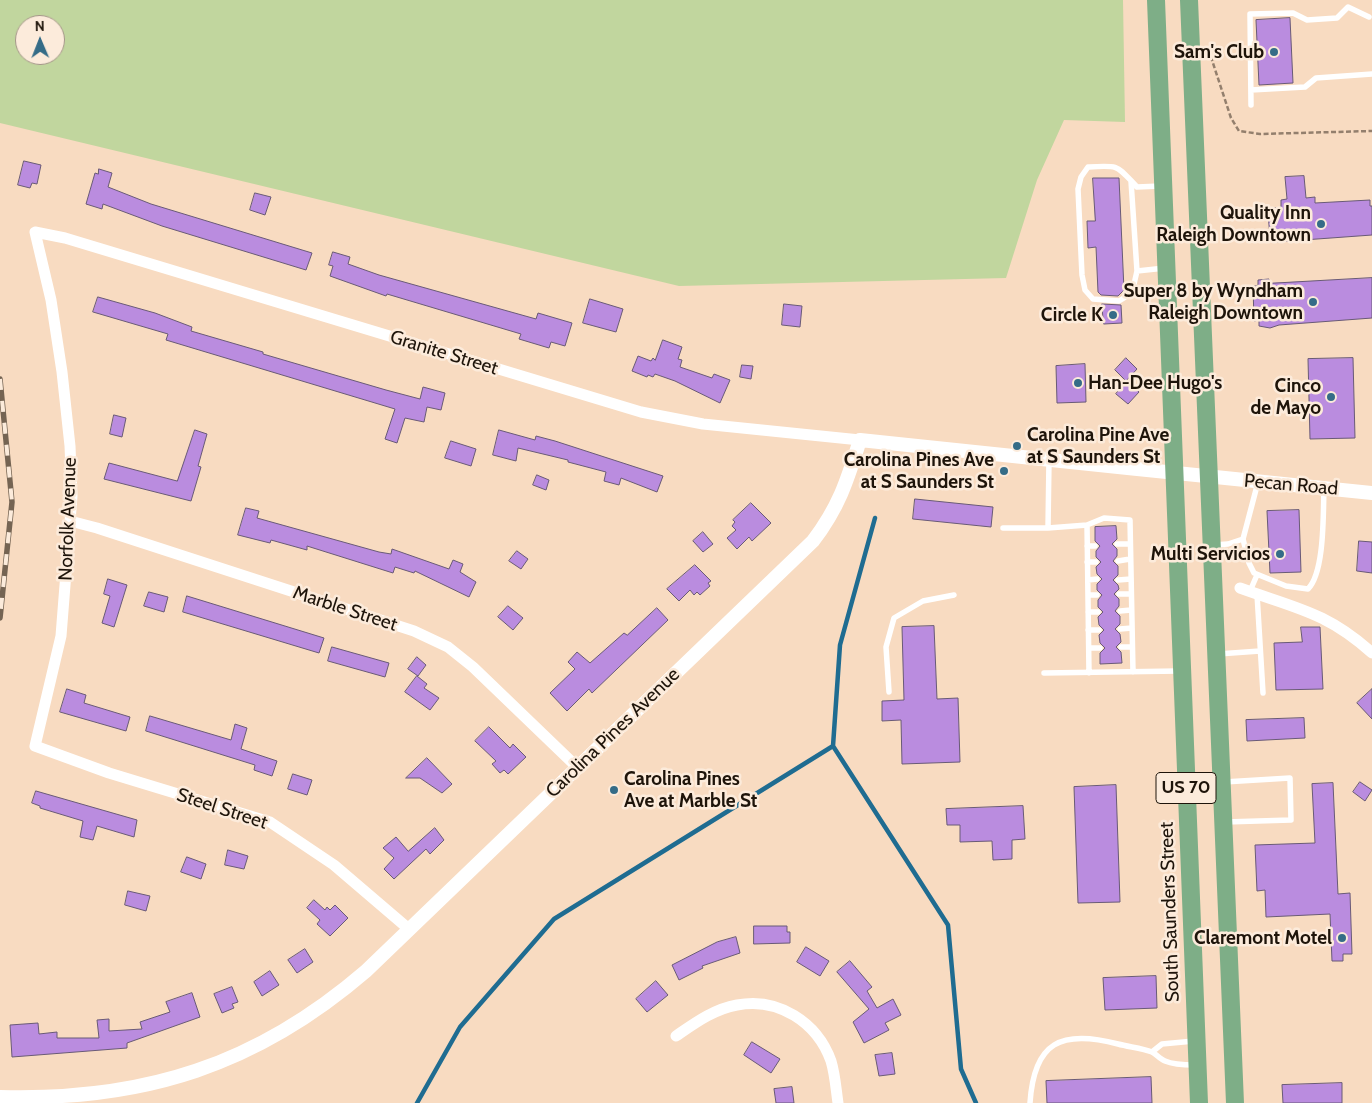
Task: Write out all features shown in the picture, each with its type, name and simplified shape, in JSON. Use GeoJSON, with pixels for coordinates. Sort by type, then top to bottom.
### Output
{"type":"FeatureCollection","features":[{"type":"Feature","properties":{"kind":"highway","name":"South Saunders Street"},"geometry":{"type":"LineString","coordinates":[[1156,0],[1199,1103]]}},
{"type":"Feature","properties":{"kind":"highway","name":"US 70"},"geometry":{"type":"LineString","coordinates":[[1189,0],[1235,1103]]}},
{"type":"Feature","properties":{"kind":"street","name":"Granite Street"},"geometry":{"type":"LineString","coordinates":[[35,232],[66,238],[641,412],[703,424],[860,440]]}},
{"type":"Feature","properties":{"kind":"street","name":"Norfolk Avenue"},"geometry":{"type":"LineString","coordinates":[[34,746],[61,636],[72,496],[70,446],[62,372],[51,300],[35,232]]}},
{"type":"Feature","properties":{"kind":"street"},"geometry":{"type":"LineString","coordinates":[[860,440],[1210,478]]}},
{"type":"Feature","properties":{"kind":"street","name":"Carolina Pines Avenue"},"geometry":{"type":"LineString","coordinates":[[0,1097],[64,1096],[126,1090],[161,1083],[216,1064],[272,1039],[323,1008],[410,930],[813,541],[831,518],[841,499],[860,440]]}},
{"type":"Feature","properties":{"kind":"street","name":"Pecan Road"},"geometry":{"type":"LineString","coordinates":[[1210,478],[1372,493]]}},
{"type":"Feature","properties":{"kind":"street","name":"Marble Street"},"geometry":{"type":"LineString","coordinates":[[70,521],[107,531],[414,631],[448,647],[473,667],[578,768]]}},
{"type":"Feature","properties":{"kind":"street"},"geometry":{"type":"LineString","coordinates":[[1249,592],[1323,617],[1340,626],[1372,653]]}},
{"type":"Feature","properties":{"kind":"street","name":"Steel Street"},"geometry":{"type":"LineString","coordinates":[[34,746],[108,773],[270,822],[334,864],[410,930]]}},
{"type":"Feature","properties":{"kind":"street"},"geometry":{"type":"LineString","coordinates":[[676,1036],[699,1020],[736,1005],[752,1003],[770,1005],[787,1010],[800,1018],[822,1042],[831,1062],[838,1103]]}},
{"type":"Feature","properties":{"kind":"lane"},"geometry":{"type":"LineString","coordinates":[[1251,105],[1250,14],[1293,13],[1307,20],[1337,18],[1348,7],[1369,17]]}},
{"type":"Feature","properties":{"kind":"lane"},"geometry":{"type":"LineString","coordinates":[[1251,90],[1305,87],[1316,78],[1372,74]]}},
{"type":"Feature","properties":{"kind":"lane"},"geometry":{"type":"LineString","coordinates":[[1131,181],[1137,271],[1132,293],[1118,301],[1093,299],[1085,290],[1078,188],[1088,167],[1111,166],[1120,168],[1137,187],[1163,186]]}},
{"type":"Feature","properties":{"kind":"lane"},"geometry":{"type":"LineString","coordinates":[[1137,271],[1166,268]]}},
{"type":"Feature","properties":{"kind":"lane"},"geometry":{"type":"LineString","coordinates":[[1048,528],[1050,460]]}},
{"type":"Feature","properties":{"kind":"lane"},"geometry":{"type":"LineString","coordinates":[[1258,482],[1243,539],[1249,563],[1256,575],[1299,589],[1308,589],[1313,584],[1319,563],[1324,488]]}},
{"type":"Feature","properties":{"kind":"lane"},"geometry":{"type":"LineString","coordinates":[[1003,528],[1048,528],[1087,525],[1104,518],[1130,520],[1133,672]]}},
{"type":"Feature","properties":{"kind":"lane"},"geometry":{"type":"LineString","coordinates":[[1087,525],[1089,673]]}},
{"type":"Feature","properties":{"kind":"lane"},"geometry":{"type":"LineString","coordinates":[[1212,545],[1228,544],[1243,539]]}},
{"type":"Feature","properties":{"kind":"lane"},"geometry":{"type":"LineString","coordinates":[[1117,544],[1130,544]]}},
{"type":"Feature","properties":{"kind":"lane"},"geometry":{"type":"LineString","coordinates":[[1087,546],[1096,546]]}},
{"type":"Feature","properties":{"kind":"lane"},"geometry":{"type":"LineString","coordinates":[[1118,560],[1130,559]]}},
{"type":"Feature","properties":{"kind":"lane"},"geometry":{"type":"LineString","coordinates":[[1087,562],[1096,562]]}},
{"type":"Feature","properties":{"kind":"lane"},"geometry":{"type":"LineString","coordinates":[[1256,575],[1249,592],[1260,651],[1263,693]]}},
{"type":"Feature","properties":{"kind":"lane"},"geometry":{"type":"LineString","coordinates":[[1088,580],[1097,579]]}},
{"type":"Feature","properties":{"kind":"lane"},"geometry":{"type":"LineString","coordinates":[[1118,580],[1131,579]]}},
{"type":"Feature","properties":{"kind":"lane"},"geometry":{"type":"LineString","coordinates":[[1119,594],[1131,594]]}},
{"type":"Feature","properties":{"kind":"lane"},"geometry":{"type":"LineString","coordinates":[[889,692],[886,647],[894,618],[923,601],[954,595]]}},
{"type":"Feature","properties":{"kind":"lane"},"geometry":{"type":"LineString","coordinates":[[1088,596],[1098,595]]}},
{"type":"Feature","properties":{"kind":"lane"},"geometry":{"type":"LineString","coordinates":[[1120,611],[1132,610]]}},
{"type":"Feature","properties":{"kind":"lane"},"geometry":{"type":"LineString","coordinates":[[1088,612],[1098,612]]}},
{"type":"Feature","properties":{"kind":"lane"},"geometry":{"type":"LineString","coordinates":[[1120,629],[1132,628]]}},
{"type":"Feature","properties":{"kind":"lane"},"geometry":{"type":"LineString","coordinates":[[1088,630],[1099,630]]}},
{"type":"Feature","properties":{"kind":"lane"},"geometry":{"type":"LineString","coordinates":[[1121,647],[1132,647]]}},
{"type":"Feature","properties":{"kind":"lane"},"geometry":{"type":"LineString","coordinates":[[1088,648],[1100,648]]}},
{"type":"Feature","properties":{"kind":"lane"},"geometry":{"type":"LineString","coordinates":[[1216,654],[1260,651]]}},
{"type":"Feature","properties":{"kind":"lane"},"geometry":{"type":"LineString","coordinates":[[1044,673],[1181,671]]}},
{"type":"Feature","properties":{"kind":"lane"},"geometry":{"type":"LineString","coordinates":[[1222,782],[1290,778],[1292,820],[1223,822]]}},
{"type":"Feature","properties":{"kind":"lane"},"geometry":{"type":"LineString","coordinates":[[1030,1103],[1032,1077],[1049,1048],[1059,1041],[1071,1038],[1103,1040],[1152,1052],[1164,1060],[1184,1066],[1197,1065]]}},
{"type":"Feature","properties":{"kind":"lane"},"geometry":{"type":"LineString","coordinates":[[1152,1052],[1162,1044],[1196,1041]]}},
{"type":"Feature","properties":{"kind":"path"},"geometry":{"type":"LineString","coordinates":[[1205,53],[1210,54],[1231,118],[1238,131],[1260,134],[1372,131]]}},
{"type":"Feature","properties":{"kind":"green space"},"geometry":{"type":"Polygon","coordinates":[[[0,0],[1123,0],[1125,122],[1064,120],[1037,180],[1006,278],[679,286],[0,123],[0,0]]]}},
{"type":"Feature","properties":{"kind":"building","name":"Sam's Club"},"geometry":{"type":"Polygon","coordinates":[[[1290,18],[1293,83],[1259,85],[1256,20],[1290,18]]]}},
{"type":"Feature","properties":{"kind":"building"},"geometry":{"type":"Polygon","coordinates":[[[24,161],[41,165],[37,184],[32,183],[30,188],[18,185],[24,161]]]}},
{"type":"Feature","properties":{"kind":"building"},"geometry":{"type":"Polygon","coordinates":[[[99,169],[112,173],[108,187],[151,204],[312,253],[306,270],[162,226],[103,204],[102,209],[86,204],[95,173],[98,174],[99,169]]]}},
{"type":"Feature","properties":{"kind":"building","name":"Quality Inn Raleigh Downtown"},"geometry":{"type":"Polygon","coordinates":[[[1304,176],[1306,198],[1315,197],[1315,203],[1370,200],[1370,206],[1372,206],[1372,235],[1276,242],[1276,237],[1270,237],[1268,213],[1274,212],[1274,208],[1281,208],[1281,200],[1287,199],[1285,177],[1304,176]]]}},
{"type":"Feature","properties":{"kind":"building","name":"Circle K"},"geometry":{"type":"Polygon","coordinates":[[[1093,178],[1119,178],[1124,290],[1118,296],[1101,295],[1098,292],[1096,247],[1088,248],[1087,221],[1095,221],[1093,178]]]}},
{"type":"Feature","properties":{"kind":"building"},"geometry":{"type":"Polygon","coordinates":[[[255,193],[271,197],[265,215],[250,210],[255,193]]]}},
{"type":"Feature","properties":{"kind":"building"},"geometry":{"type":"Polygon","coordinates":[[[333,252],[350,257],[348,264],[379,275],[536,319],[538,313],[572,323],[565,346],[551,342],[549,348],[519,339],[521,334],[387,294],[386,296],[330,276],[333,266],[329,265],[333,252]]]}},
{"type":"Feature","properties":{"kind":"building","name":"Super 8 by Wyndham Raleigh Downtown"},"geometry":{"type":"Polygon","coordinates":[[[1372,278],[1372,318],[1279,325],[1270,328],[1259,326],[1259,320],[1254,321],[1253,286],[1258,286],[1258,280],[1269,279],[1269,283],[1372,278]]]}},
{"type":"Feature","properties":{"kind":"building"},"geometry":{"type":"Polygon","coordinates":[[[98,297],[155,313],[192,327],[191,331],[386,390],[420,399],[423,387],[445,393],[441,410],[427,407],[424,422],[405,418],[397,443],[385,439],[395,409],[166,340],[168,334],[93,312],[98,297]]]}},
{"type":"Feature","properties":{"kind":"building"},"geometry":{"type":"Polygon","coordinates":[[[590,299],[623,309],[616,332],[583,323],[590,299]]]}},
{"type":"Feature","properties":{"kind":"building"},"geometry":{"type":"Polygon","coordinates":[[[784,304],[802,306],[800,327],[782,325],[784,304]]]}},
{"type":"Feature","properties":{"kind":"building","name":"Circle K"},"geometry":{"type":"Polygon","coordinates":[[[1102,304],[1121,305],[1122,323],[1104,324],[1102,304]]]}},
{"type":"Feature","properties":{"kind":"building"},"geometry":{"type":"Polygon","coordinates":[[[663,340],[682,347],[678,359],[682,360],[680,367],[712,378],[714,374],[730,380],[720,403],[675,381],[655,374],[653,377],[648,375],[647,377],[632,371],[638,356],[651,361],[653,358],[655,360],[663,340]]]}},
{"type":"Feature","properties":{"kind":"building"},"geometry":{"type":"Polygon","coordinates":[[[1126,358],[1137,369],[1126,381],[1115,370],[1126,358]]]}},
{"type":"Feature","properties":{"kind":"building","name":"Cinco de Mayo"},"geometry":{"type":"Polygon","coordinates":[[[1353,358],[1355,438],[1310,439],[1308,359],[1353,358]]]}},
{"type":"Feature","properties":{"kind":"building"},"geometry":{"type":"Polygon","coordinates":[[[1085,364],[1086,402],[1057,403],[1056,366],[1085,364]]]}},
{"type":"Feature","properties":{"kind":"building"},"geometry":{"type":"Polygon","coordinates":[[[742,365],[753,366],[751,379],[740,377],[742,365]]]}},
{"type":"Feature","properties":{"kind":"building"},"geometry":{"type":"Polygon","coordinates":[[[1127,381],[1139,392],[1128,404],[1116,394],[1127,381]]]}},
{"type":"Feature","properties":{"kind":"building"},"geometry":{"type":"Polygon","coordinates":[[[114,415],[126,418],[122,437],[110,434],[114,415]]]}},
{"type":"Feature","properties":{"kind":"building"},"geometry":{"type":"Polygon","coordinates":[[[195,430],[207,434],[198,466],[201,467],[191,501],[104,479],[109,463],[177,481],[195,430]]]}},
{"type":"Feature","properties":{"kind":"building"},"geometry":{"type":"Polygon","coordinates":[[[499,430],[535,440],[536,436],[555,441],[663,476],[657,492],[621,478],[619,485],[604,481],[606,472],[568,462],[568,460],[518,448],[516,461],[493,455],[499,430]]]}},
{"type":"Feature","properties":{"kind":"building"},"geometry":{"type":"Polygon","coordinates":[[[451,441],[476,449],[471,466],[445,458],[451,441]]]}},
{"type":"Feature","properties":{"kind":"building"},"geometry":{"type":"Polygon","coordinates":[[[537,475],[549,480],[546,490],[533,485],[537,475]]]}},
{"type":"Feature","properties":{"kind":"building"},"geometry":{"type":"Polygon","coordinates":[[[915,499],[993,507],[991,527],[913,519],[915,499]]]}},
{"type":"Feature","properties":{"kind":"building"},"geometry":{"type":"Polygon","coordinates":[[[751,503],[771,523],[752,541],[749,537],[737,549],[727,538],[736,530],[732,526],[735,522],[733,520],[751,503]]]}},
{"type":"Feature","properties":{"kind":"building"},"geometry":{"type":"Polygon","coordinates":[[[246,508],[259,511],[257,518],[379,552],[391,554],[392,549],[449,569],[453,560],[463,564],[460,572],[476,582],[469,597],[415,571],[414,573],[395,567],[393,573],[307,546],[307,550],[271,540],[270,543],[238,535],[246,508]]]}},
{"type":"Feature","properties":{"kind":"building"},"geometry":{"type":"Polygon","coordinates":[[[1299,510],[1301,572],[1270,573],[1267,511],[1299,510]]]}},
{"type":"Feature","properties":{"kind":"building"},"geometry":{"type":"Polygon","coordinates":[[[1116,526],[1117,539],[1112,544],[1117,549],[1117,556],[1113,561],[1118,566],[1118,575],[1113,580],[1119,589],[1114,594],[1119,599],[1119,606],[1115,611],[1120,616],[1120,624],[1115,629],[1120,634],[1121,642],[1116,647],[1121,652],[1122,663],[1100,664],[1100,653],[1105,648],[1100,643],[1099,635],[1104,630],[1099,625],[1098,617],[1103,612],[1098,607],[1098,600],[1102,595],[1097,590],[1097,584],[1102,579],[1097,574],[1096,567],[1101,562],[1096,557],[1096,551],[1100,546],[1095,541],[1095,527],[1116,526]]]}},
{"type":"Feature","properties":{"kind":"building"},"geometry":{"type":"Polygon","coordinates":[[[703,532],[713,544],[703,552],[693,541],[703,532]]]}},
{"type":"Feature","properties":{"kind":"building"},"geometry":{"type":"Polygon","coordinates":[[[1359,541],[1372,542],[1372,573],[1357,571],[1359,541]]]}},
{"type":"Feature","properties":{"kind":"building"},"geometry":{"type":"Polygon","coordinates":[[[517,551],[528,559],[521,569],[509,561],[517,551]]]}},
{"type":"Feature","properties":{"kind":"building"},"geometry":{"type":"Polygon","coordinates":[[[695,565],[711,581],[708,583],[710,586],[700,595],[697,592],[694,595],[690,590],[679,601],[667,589],[695,565]]]}},
{"type":"Feature","properties":{"kind":"building"},"geometry":{"type":"Polygon","coordinates":[[[108,579],[127,585],[114,627],[102,623],[110,596],[104,594],[108,579]]]}},
{"type":"Feature","properties":{"kind":"building"},"geometry":{"type":"Polygon","coordinates":[[[149,592],[168,597],[164,612],[144,606],[149,592]]]}},
{"type":"Feature","properties":{"kind":"building"},"geometry":{"type":"Polygon","coordinates":[[[187,596],[324,638],[319,653],[183,612],[187,596]]]}},
{"type":"Feature","properties":{"kind":"building"},"geometry":{"type":"Polygon","coordinates":[[[508,606],[523,618],[513,630],[498,617],[508,606]]]}},
{"type":"Feature","properties":{"kind":"building"},"geometry":{"type":"Polygon","coordinates":[[[657,608],[668,620],[592,693],[589,689],[567,711],[550,693],[575,669],[568,662],[577,652],[590,663],[624,633],[627,635],[657,608]]]}},
{"type":"Feature","properties":{"kind":"building"},"geometry":{"type":"Polygon","coordinates":[[[934,626],[937,699],[958,698],[960,762],[902,764],[901,720],[882,721],[882,701],[904,700],[902,627],[934,626]]]}},
{"type":"Feature","properties":{"kind":"building"},"geometry":{"type":"Polygon","coordinates":[[[1301,627],[1320,627],[1323,689],[1276,690],[1274,643],[1302,642],[1301,627]]]}},
{"type":"Feature","properties":{"kind":"building"},"geometry":{"type":"Polygon","coordinates":[[[332,647],[389,663],[385,677],[328,661],[332,647]]]}},
{"type":"Feature","properties":{"kind":"building"},"geometry":{"type":"Polygon","coordinates":[[[417,657],[426,665],[418,676],[408,669],[417,657]]]}},
{"type":"Feature","properties":{"kind":"building"},"geometry":{"type":"Polygon","coordinates":[[[417,676],[427,684],[424,688],[439,698],[430,710],[405,692],[417,676]]]}},
{"type":"Feature","properties":{"kind":"building"},"geometry":{"type":"Polygon","coordinates":[[[67,689],[86,695],[84,703],[130,717],[126,731],[60,712],[67,689]]]}},
{"type":"Feature","properties":{"kind":"building"},"geometry":{"type":"Polygon","coordinates":[[[1372,689],[1372,719],[1357,703],[1372,689]]]}},
{"type":"Feature","properties":{"kind":"building"},"geometry":{"type":"Polygon","coordinates":[[[150,716],[231,740],[235,724],[247,728],[241,749],[277,761],[272,776],[254,770],[255,765],[146,731],[150,716]]]}},
{"type":"Feature","properties":{"kind":"building"},"geometry":{"type":"Polygon","coordinates":[[[1304,718],[1305,738],[1247,741],[1246,720],[1304,718]]]}},
{"type":"Feature","properties":{"kind":"building"},"geometry":{"type":"Polygon","coordinates":[[[489,727],[510,748],[513,744],[526,757],[508,774],[504,770],[500,773],[492,764],[496,761],[475,741],[489,727]]]}},
{"type":"Feature","properties":{"kind":"building"},"geometry":{"type":"Polygon","coordinates":[[[427,758],[452,784],[442,793],[420,778],[406,778],[427,758]]]}},
{"type":"Feature","properties":{"kind":"building"},"geometry":{"type":"Polygon","coordinates":[[[293,774],[312,780],[307,795],[288,789],[293,774]]]}},
{"type":"Feature","properties":{"kind":"building"},"geometry":{"type":"Polygon","coordinates":[[[1360,782],[1372,790],[1365,801],[1353,792],[1360,782]]]}},
{"type":"Feature","properties":{"kind":"building"},"geometry":{"type":"Polygon","coordinates":[[[1333,783],[1338,894],[1350,893],[1352,954],[1343,954],[1343,961],[1332,961],[1330,914],[1266,917],[1265,890],[1257,891],[1255,845],[1315,843],[1312,784],[1333,783]]]}},
{"type":"Feature","properties":{"kind":"building"},"geometry":{"type":"Polygon","coordinates":[[[1116,785],[1120,902],[1078,903],[1074,787],[1116,785]]]}},
{"type":"Feature","properties":{"kind":"building"},"geometry":{"type":"Polygon","coordinates":[[[36,791],[137,820],[134,837],[97,826],[93,840],[80,837],[83,821],[40,808],[40,806],[32,803],[36,791]]]}},
{"type":"Feature","properties":{"kind":"building"},"geometry":{"type":"Polygon","coordinates":[[[1023,806],[1025,839],[1012,840],[1012,859],[993,860],[992,841],[960,842],[960,825],[947,825],[946,809],[1023,806]]]}},
{"type":"Feature","properties":{"kind":"building"},"geometry":{"type":"Polygon","coordinates":[[[435,828],[444,840],[430,854],[426,849],[394,879],[384,869],[394,858],[383,848],[396,837],[408,851],[435,828]]]}},
{"type":"Feature","properties":{"kind":"building"},"geometry":{"type":"Polygon","coordinates":[[[228,850],[248,856],[244,869],[225,865],[228,850]]]}},
{"type":"Feature","properties":{"kind":"building"},"geometry":{"type":"Polygon","coordinates":[[[187,857],[206,864],[201,879],[181,872],[187,857]]]}},
{"type":"Feature","properties":{"kind":"building"},"geometry":{"type":"Polygon","coordinates":[[[128,891],[150,896],[146,911],[125,905],[128,891]]]}},
{"type":"Feature","properties":{"kind":"building"},"geometry":{"type":"Polygon","coordinates":[[[314,900],[325,910],[327,907],[330,910],[335,905],[348,918],[330,936],[317,924],[320,920],[307,908],[314,900]]]}},
{"type":"Feature","properties":{"kind":"building"},"geometry":{"type":"Polygon","coordinates":[[[754,926],[787,926],[787,932],[790,932],[790,943],[754,944],[754,926]]]}},
{"type":"Feature","properties":{"kind":"building"},"geometry":{"type":"Polygon","coordinates":[[[736,937],[740,953],[702,966],[703,968],[679,980],[672,965],[717,942],[736,937]]]}},
{"type":"Feature","properties":{"kind":"building"},"geometry":{"type":"Polygon","coordinates":[[[806,947],[829,961],[820,976],[797,962],[806,947]]]}},
{"type":"Feature","properties":{"kind":"building"},"geometry":{"type":"Polygon","coordinates":[[[305,949],[313,962],[297,973],[288,960],[305,949]]]}},
{"type":"Feature","properties":{"kind":"building"},"geometry":{"type":"Polygon","coordinates":[[[850,961],[872,987],[867,991],[877,1008],[893,999],[901,1015],[885,1023],[889,1030],[864,1043],[853,1022],[869,1009],[837,972],[850,961]]]}},
{"type":"Feature","properties":{"kind":"building"},"geometry":{"type":"Polygon","coordinates":[[[270,971],[279,985],[262,996],[254,982],[270,971]]]}},
{"type":"Feature","properties":{"kind":"building"},"geometry":{"type":"Polygon","coordinates":[[[1156,976],[1157,1008],[1105,1010],[1103,978],[1156,976]]]}},
{"type":"Feature","properties":{"kind":"building"},"geometry":{"type":"Polygon","coordinates":[[[656,981],[668,995],[647,1012],[636,999],[656,981]]]}},
{"type":"Feature","properties":{"kind":"building"},"geometry":{"type":"Polygon","coordinates":[[[232,987],[238,1002],[232,1004],[234,1008],[222,1013],[214,994],[232,987]]]}},
{"type":"Feature","properties":{"kind":"building"},"geometry":{"type":"Polygon","coordinates":[[[192,993],[200,1017],[127,1043],[127,1048],[12,1057],[10,1025],[38,1023],[39,1034],[57,1032],[57,1038],[99,1038],[97,1020],[109,1019],[109,1031],[142,1029],[140,1022],[170,1012],[166,1002],[192,993]]]}},
{"type":"Feature","properties":{"kind":"building"},"geometry":{"type":"Polygon","coordinates":[[[752,1042],[780,1059],[771,1073],[744,1055],[752,1042]]]}},
{"type":"Feature","properties":{"kind":"building"},"geometry":{"type":"Polygon","coordinates":[[[892,1053],[895,1074],[879,1076],[875,1055],[892,1053]]]}},
{"type":"Feature","properties":{"kind":"building"},"geometry":{"type":"Polygon","coordinates":[[[1151,1077],[1152,1103],[1047,1103],[1046,1081],[1151,1077]]]}},
{"type":"Feature","properties":{"kind":"building"},"geometry":{"type":"Polygon","coordinates":[[[1342,1083],[1342,1103],[1283,1103],[1282,1085],[1342,1083]]]}},
{"type":"Feature","properties":{"kind":"building"},"geometry":{"type":"Polygon","coordinates":[[[792,1087],[794,1103],[776,1103],[774,1089],[792,1087]]]}},
{"type":"Feature","properties":{"kind":"waterway"},"geometry":{"type":"LineString","coordinates":[[875,518],[840,645],[833,746],[948,925],[961,1069],[976,1103]]}},
{"type":"Feature","properties":{"kind":"waterway"},"geometry":{"type":"LineString","coordinates":[[417,1103],[460,1027],[554,919],[833,746]]}},
{"type":"Feature","properties":{"kind":"railway"},"geometry":{"type":"LineString","coordinates":[[0,379],[12,502],[0,618]]}},
{"type":"Feature","properties":{"kind":"place","name":"Sam's Club"},"geometry":{"type":"Point","coordinates":[1274,52]}},
{"type":"Feature","properties":{"kind":"place","name":"Quality Inn Raleigh Downtown"},"geometry":{"type":"Point","coordinates":[1321,224]}},
{"type":"Feature","properties":{"kind":"place","name":"Super 8 by Wyndham Raleigh Downtown"},"geometry":{"type":"Point","coordinates":[1313,302]}},
{"type":"Feature","properties":{"kind":"place","name":"Circle K"},"geometry":{"type":"Point","coordinates":[1113,315]}},
{"type":"Feature","properties":{"kind":"place","name":"Han-Dee Hugo's"},"geometry":{"type":"Point","coordinates":[1078,383]}},
{"type":"Feature","properties":{"kind":"place","name":"Cinco de Mayo"},"geometry":{"type":"Point","coordinates":[1331,397]}},
{"type":"Feature","properties":{"kind":"place","name":"Carolina Pine Ave at S Saunders St"},"geometry":{"type":"Point","coordinates":[1017,446]}},
{"type":"Feature","properties":{"kind":"place","name":"Carolina Pines Ave at S Saunders St"},"geometry":{"type":"Point","coordinates":[1004,471]}},
{"type":"Feature","properties":{"kind":"place","name":"Multi Servicios"},"geometry":{"type":"Point","coordinates":[1280,554]}},
{"type":"Feature","properties":{"kind":"place","name":"Carolina Pines Ave at Marble St"},"geometry":{"type":"Point","coordinates":[614,790]}},
{"type":"Feature","properties":{"kind":"place","name":"Claremont Motel"},"geometry":{"type":"Point","coordinates":[1342,938]}}]}
